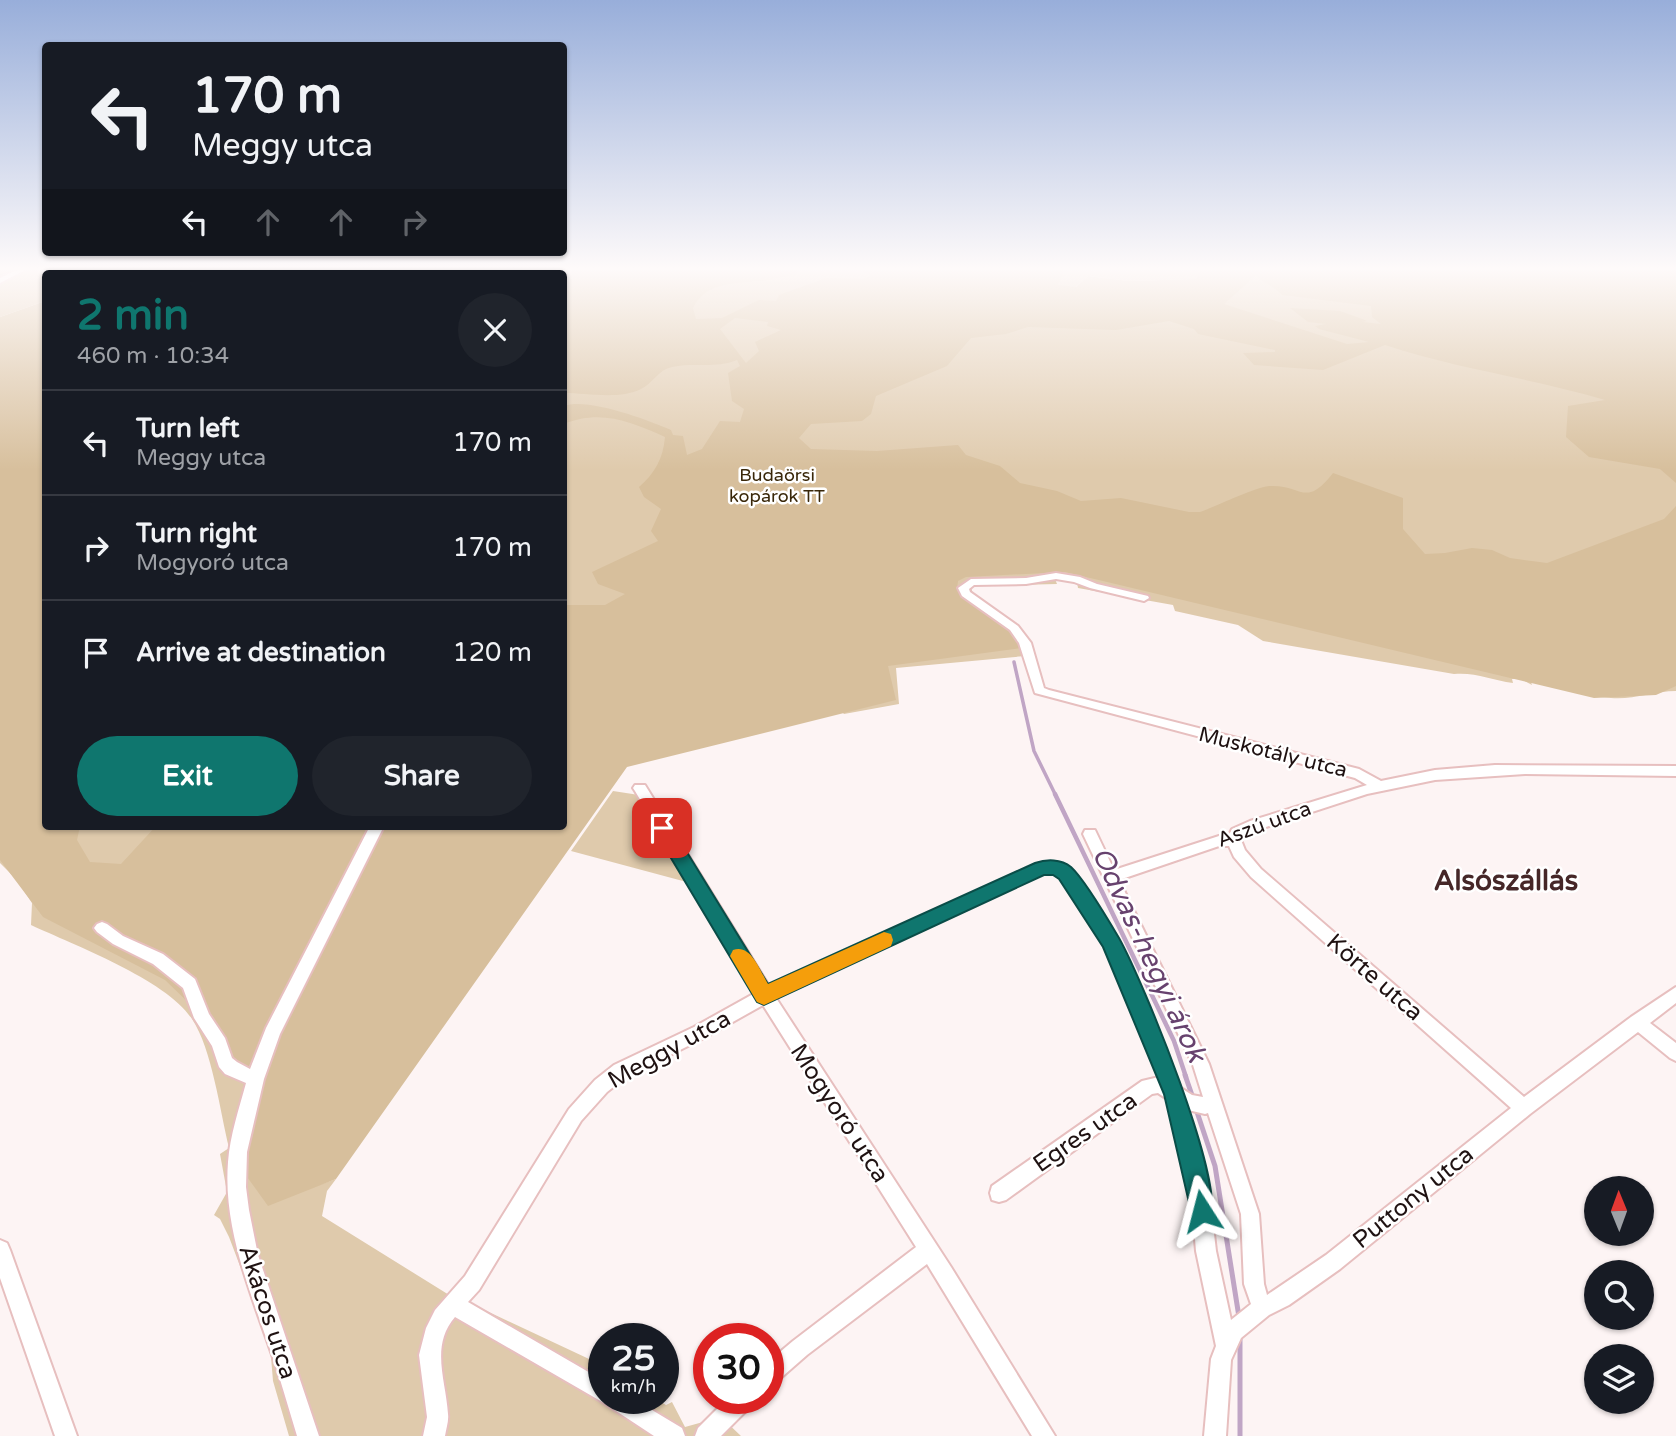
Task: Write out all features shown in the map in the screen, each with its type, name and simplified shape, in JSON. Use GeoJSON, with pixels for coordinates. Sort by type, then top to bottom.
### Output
{"type":"FeatureCollection","features":[{"type":"Feature","properties":{"kind":"street","name":"Muskotály utca"},"geometry":{"type":"LineString","coordinates":[[1144,598],[1056,576],[1026,581],[971,582],[964,585],[966,594],[1014,628],[1025,643],[1039,690],[1359,774],[1378,785]]}},
{"type":"Feature","properties":{"kind":"street"},"geometry":{"type":"LineString","coordinates":[[1378,785],[1479,771],[1676,771]]}},
{"type":"Feature","properties":{"kind":"street","name":"Aszú utca"},"geometry":{"type":"LineString","coordinates":[[1110,877],[1219,841],[1234,840],[1237,833],[1255,825],[1378,785]]}},
{"type":"Feature","properties":{"kind":"street","name":"Mogyoró utca"},"geometry":{"type":"LineString","coordinates":[[640,788],[764,996],[989,1343],[1044,1436]]}},
{"type":"Feature","properties":{"kind":"street","name":"Akácos utca"},"geometry":{"type":"LineString","coordinates":[[308,1436],[279,1345],[256,1286],[240,1223],[237,1163],[255,1079],[272,1033],[375,830]]}},
{"type":"Feature","properties":{"kind":"street"},"geometry":{"type":"LineString","coordinates":[[1090,834],[1200,1064],[1194,1101],[1200,1191],[1206,1251],[1226,1345]]}},
{"type":"Feature","properties":{"kind":"street","name":"Körte utca"},"geometry":{"type":"LineString","coordinates":[[1234,840],[1239,853],[1256,873],[1524,1108]]}},
{"type":"Feature","properties":{"kind":"street","name":"Meggy utca"},"geometry":{"type":"LineString","coordinates":[[434,1436],[438,1417],[429,1355],[433,1335],[442,1317],[472,1283],[575,1115],[601,1086],[620,1071],[700,1032],[764,996],[1042,868],[1057,867],[1066,874],[1111,943],[1194,1101]]}},
{"type":"Feature","properties":{"kind":"street"},"geometry":{"type":"LineString","coordinates":[[102,928],[118,940],[158,959],[189,984],[202,1018],[219,1043],[225,1062],[231,1068],[255,1079]]}},
{"type":"Feature","properties":{"kind":"street","name":"Puttony utca"},"geometry":{"type":"LineString","coordinates":[[1215,1436],[1219,1377],[1226,1345],[1234,1331],[1262,1308],[1282,1298],[1333,1262],[1524,1108],[1676,994]]}},
{"type":"Feature","properties":{"kind":"street"},"geometry":{"type":"LineString","coordinates":[[1637,1021],[1676,1053]]}},
{"type":"Feature","properties":{"kind":"street","name":"Egres utca"},"geometry":{"type":"LineString","coordinates":[[999,1194],[1148,1087],[1159,1085],[1194,1101]]}},
{"type":"Feature","properties":{"kind":"street"},"geometry":{"type":"LineString","coordinates":[[1194,1101],[1250,1214],[1254,1284],[1262,1308]]}},
{"type":"Feature","properties":{"kind":"street"},"geometry":{"type":"LineString","coordinates":[[0,1250],[66,1436]]}},
{"type":"Feature","properties":{"kind":"street"},"geometry":{"type":"LineString","coordinates":[[784,1362],[929,1250]]}},
{"type":"Feature","properties":{"kind":"street"},"geometry":{"type":"LineString","coordinates":[[454,1305],[588,1384]]}},
{"type":"Feature","properties":{"kind":"street"},"geometry":{"type":"LineString","coordinates":[[638,1414],[674,1436]]}},
{"type":"Feature","properties":{"kind":"street"},"geometry":{"type":"LineString","coordinates":[[706,1436],[727,1414]]}},
{"type":"Feature","properties":{"kind":"green space"},"geometry":{"type":"Polygon","coordinates":[[[0,337],[42,782],[42,830],[557,830],[319,1185],[336,1179],[327,1191],[322,1216],[454,1298],[588,1358],[588,1414],[678,1414],[685,1427],[721,1417],[741,1436],[289,1436],[273,1381],[270,1345],[229,1237],[220,1219],[214,1215],[227,1192],[220,1154],[229,1148],[215,1081],[199,1032],[180,1005],[141,977],[31,925],[32,903],[16,879],[0,863],[0,337]]]}},
{"type":"Feature","properties":{"kind":"green space"},"geometry":{"type":"Polygon","coordinates":[[[0,337],[42,337],[42,830],[79,830],[77,840],[90,862],[121,864],[152,830],[567,830],[567,605],[605,605],[625,594],[598,584],[592,572],[658,541],[651,531],[661,509],[644,497],[639,487],[657,465],[665,437],[616,419],[591,418],[567,423],[567,405],[602,407],[671,430],[673,435],[683,436],[687,455],[702,449],[720,421],[740,422],[744,409],[732,401],[728,373],[740,366],[737,360],[721,364],[672,367],[641,389],[623,394],[567,393],[567,337],[726,337],[746,363],[759,351],[755,342],[766,337],[980,337],[971,338],[947,366],[876,396],[871,414],[862,421],[811,424],[799,438],[811,449],[877,451],[958,445],[966,455],[1000,466],[1020,483],[1057,491],[1081,501],[1121,498],[1189,512],[1200,512],[1262,487],[1280,486],[1309,492],[1324,484],[1333,473],[1403,498],[1403,529],[1425,554],[1472,548],[1492,550],[1510,558],[1547,563],[1664,519],[1676,506],[1676,686],[1656,695],[1594,698],[1065,572],[966,577],[958,581],[957,589],[961,595],[1009,630],[1021,648],[888,666],[896,700],[627,767],[336,1179],[268,1206],[237,1163],[244,1083],[223,1070],[194,1008],[165,980],[43,917],[0,860],[0,337]]]}},
{"type":"Feature","properties":{"kind":"green space","name":"Budaörsi kopárok TT"},"geometry":{"type":"Polygon","coordinates":[[[567,337],[1510,337],[1676,377],[1676,691],[1627,698],[1601,697],[1531,682],[1532,685],[1521,679],[1512,679],[1513,683],[1263,641],[1238,625],[1175,611],[1173,605],[1078,588],[1077,582],[1055,579],[1057,584],[971,586],[973,595],[962,596],[1021,641],[1025,656],[896,668],[899,704],[844,714],[842,712],[624,758],[567,817],[567,337]]]}},
{"type":"Feature","properties":{"kind":"green space"},"geometry":{"type":"Polygon","coordinates":[[[1213,337],[1326,337],[1347,344],[1369,342],[1350,337],[1676,337],[1676,483],[1660,469],[1589,457],[1566,437],[1568,406],[1605,400],[1439,361],[1385,345],[1323,370],[1254,365],[1243,353],[1275,350],[1213,337]]]}},
{"type":"Feature","properties":{"kind":"green space"},"geometry":{"type":"Polygon","coordinates":[[[613,791],[639,795],[694,884],[571,851],[613,791]]]}},
{"type":"Feature","properties":{"kind":"waterway","name":"Odvas-hegyi árok"},"geometry":{"type":"LineString","coordinates":[[1014,662],[1034,751],[1056,796]]}},
{"type":"Feature","properties":{"kind":"waterway","name":"Odvas-hegyi árok"},"geometry":{"type":"LineString","coordinates":[[1055,794],[1174,1041],[1186,1077]]}},
{"type":"Feature","properties":{"kind":"waterway","name":"Odvas-hegyi árok"},"geometry":{"type":"LineString","coordinates":[[1185,1075],[1193,1098]]}},
{"type":"Feature","properties":{"kind":"waterway","name":"Odvas-hegyi árok"},"geometry":{"type":"LineString","coordinates":[[1196,1109],[1215,1166],[1239,1317]]}},
{"type":"Feature","properties":{"kind":"waterway","name":"Odvas-hegyi árok"},"geometry":{"type":"LineString","coordinates":[[1240,1335],[1240,1436]]}},
{"type":"Feature","properties":{"kind":"slow traffic"},"geometry":{"type":"LineString","coordinates":[[740,956],[764,996],[884,940]]}},
{"type":"Feature","properties":{"kind":"district","name":"Alsószállás"},"geometry":{"type":"Point","coordinates":[1506,880]}},
{"type":"Feature","properties":{"kind":"route"},"geometry":{"type":"LineString","coordinates":[[662,828],[764,996],[1042,868],[1057,867],[1066,874],[1070,884],[1111,943],[1175,1094],[1200,1191],[1202,1211]]}}]}
